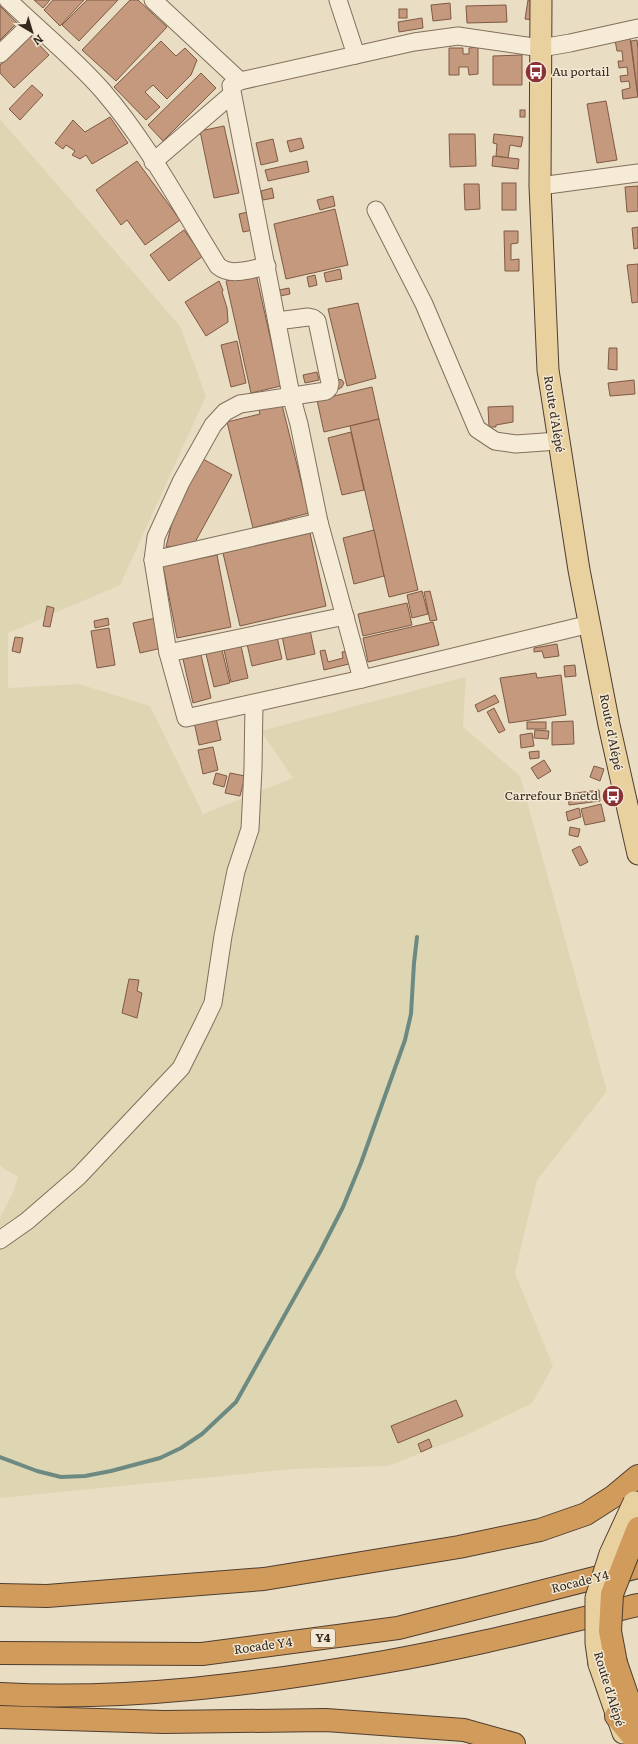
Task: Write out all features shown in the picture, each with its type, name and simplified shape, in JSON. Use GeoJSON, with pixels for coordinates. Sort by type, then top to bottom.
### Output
{"type":"FeatureCollection","features":[{"type":"Feature","properties":{"kind":"highway"},"geometry":{"type":"LineString","coordinates":[[0,1595],[47,1596],[264,1579],[459,1547],[540,1530],[586,1514],[614,1496],[638,1476]]}},
{"type":"Feature","properties":{"kind":"highway"},"geometry":{"type":"LineString","coordinates":[[638,1528],[612,1594],[608,1663],[638,1718]]}},
{"type":"Feature","properties":{"kind":"highway","name":"Rocade Y4"},"geometry":{"type":"LineString","coordinates":[[0,1653],[202,1654],[390,1629],[637,1567]]}},
{"type":"Feature","properties":{"kind":"highway"},"geometry":{"type":"LineString","coordinates":[[0,1694],[29,1696],[149,1693],[237,1684],[385,1662],[638,1605]]}},
{"type":"Feature","properties":{"kind":"highway"},"geometry":{"type":"LineString","coordinates":[[616,1716],[638,1743]]}},
{"type":"Feature","properties":{"kind":"highway"},"geometry":{"type":"LineString","coordinates":[[0,1717],[164,1722],[326,1720],[464,1730],[514,1744]]}},
{"type":"Feature","properties":{"kind":"main road","name":"Route d'Alépé"},"geometry":{"type":"LineString","coordinates":[[541,5],[540,186],[548,370],[579,570],[638,842]]}},
{"type":"Feature","properties":{"kind":"main road","name":"Route d'Alépé"},"geometry":{"type":"LineString","coordinates":[[634,821],[638,854]]}},
{"type":"Feature","properties":{"kind":"main road","name":"Route d'Alépé"},"geometry":{"type":"LineString","coordinates":[[627,1744],[616,1716],[608,1663],[596,1643],[596,1598],[610,1554],[636,1500]]}},
{"type":"Feature","properties":{"kind":"street"},"geometry":{"type":"LineString","coordinates":[[8,0],[69,56],[102,90],[153,162],[218,266],[224,271],[233,272],[267,266]]}},
{"type":"Feature","properties":{"kind":"street"},"geometry":{"type":"LineString","coordinates":[[153,0],[236,88],[291,395],[299,424],[319,522],[362,679]]}},
{"type":"Feature","properties":{"kind":"street"},"geometry":{"type":"LineString","coordinates":[[338,0],[356,55]]}},
{"type":"Feature","properties":{"kind":"street"},"geometry":{"type":"LineString","coordinates":[[0,54],[32,23]]}},
{"type":"Feature","properties":{"kind":"street"},"geometry":{"type":"LineString","coordinates":[[153,162],[236,88],[356,55],[414,42],[458,36],[541,48],[638,28]]}},
{"type":"Feature","properties":{"kind":"street"},"geometry":{"type":"LineString","coordinates":[[540,186],[638,173]]}},
{"type":"Feature","properties":{"kind":"street"},"geometry":{"type":"LineString","coordinates":[[376,210],[424,304],[477,429],[495,441],[516,444],[558,441]]}},
{"type":"Feature","properties":{"kind":"street"},"geometry":{"type":"LineString","coordinates":[[277,321],[308,317],[317,321],[330,383],[329,388],[326,391],[291,395],[240,404],[225,412],[213,425],[181,482],[156,537],[153,560],[168,653],[186,718],[362,679],[590,624]]}},
{"type":"Feature","properties":{"kind":"street"},"geometry":{"type":"LineString","coordinates":[[153,560],[319,522]]}},
{"type":"Feature","properties":{"kind":"street"},"geometry":{"type":"LineString","coordinates":[[168,653],[345,616]]}},
{"type":"Feature","properties":{"kind":"street"},"geometry":{"type":"LineString","coordinates":[[0,1240],[27,1221],[79,1176],[180,1068],[203,1024],[212,1003],[236,871],[250,829],[254,704]]}},
{"type":"Feature","properties":{"kind":"shaded area"},"geometry":{"type":"Polygon","coordinates":[[[0,119],[180,326],[206,396],[120,585],[8,633],[8,688],[79,684],[150,706],[203,814],[293,778],[261,731],[466,677],[463,727],[520,776],[607,1091],[537,1180],[515,1273],[553,1366],[532,1403],[464,1436],[388,1466],[293,1469],[0,1498],[0,1218],[13,1193],[18,1177],[0,1166],[0,119]]]}},
{"type":"Feature","properties":{"kind":"building"},"geometry":{"type":"Polygon","coordinates":[[[34,0],[50,0],[43,8],[34,0]]]}},
{"type":"Feature","properties":{"kind":"building"},"geometry":{"type":"Polygon","coordinates":[[[53,0],[84,0],[60,26],[44,10],[53,0]]]}},
{"type":"Feature","properties":{"kind":"building"},"geometry":{"type":"Polygon","coordinates":[[[87,0],[118,0],[79,41],[62,25],[87,0]]]}},
{"type":"Feature","properties":{"kind":"building"},"geometry":{"type":"Polygon","coordinates":[[[130,0],[138,0],[167,27],[116,81],[82,50],[130,0]]]}},
{"type":"Feature","properties":{"kind":"building"},"geometry":{"type":"Polygon","coordinates":[[[528,0],[536,0],[533,20],[525,19],[528,0]]]}},
{"type":"Feature","properties":{"kind":"building"},"geometry":{"type":"Polygon","coordinates":[[[450,3],[451,19],[433,21],[431,5],[450,3]]]}},
{"type":"Feature","properties":{"kind":"building"},"geometry":{"type":"Polygon","coordinates":[[[506,5],[507,22],[467,23],[466,6],[506,5]]]}},
{"type":"Feature","properties":{"kind":"building"},"geometry":{"type":"Polygon","coordinates":[[[0,6],[17,23],[0,40],[0,6]]]}},
{"type":"Feature","properties":{"kind":"building"},"geometry":{"type":"Polygon","coordinates":[[[399,9],[407,9],[407,18],[399,18],[399,9]]]}},
{"type":"Feature","properties":{"kind":"building"},"geometry":{"type":"Polygon","coordinates":[[[422,18],[423,28],[399,32],[398,22],[422,18]]]}},
{"type":"Feature","properties":{"kind":"building"},"geometry":{"type":"Polygon","coordinates":[[[31,36],[49,55],[14,88],[0,73],[0,65],[31,36]]]}},
{"type":"Feature","properties":{"kind":"building"},"geometry":{"type":"Polygon","coordinates":[[[630,38],[638,97],[623,99],[622,90],[630,88],[629,81],[621,82],[620,76],[628,75],[627,67],[619,68],[618,61],[623,61],[622,51],[617,51],[615,40],[630,38]]]}},
{"type":"Feature","properties":{"kind":"building"},"geometry":{"type":"Polygon","coordinates":[[[637,40],[638,49],[638,97],[631,41],[637,40]]]}},
{"type":"Feature","properties":{"kind":"building"},"geometry":{"type":"Polygon","coordinates":[[[161,41],[176,56],[185,48],[197,60],[191,75],[167,99],[153,85],[145,92],[160,107],[146,120],[114,87],[161,41]]]}},
{"type":"Feature","properties":{"kind":"building"},"geometry":{"type":"Polygon","coordinates":[[[478,47],[478,74],[469,75],[468,67],[459,67],[459,75],[449,75],[449,48],[463,48],[463,54],[469,54],[469,48],[478,47]]]}},
{"type":"Feature","properties":{"kind":"building"},"geometry":{"type":"Polygon","coordinates":[[[522,55],[522,85],[493,85],[493,56],[522,55]]]}},
{"type":"Feature","properties":{"kind":"building"},"geometry":{"type":"Polygon","coordinates":[[[201,73],[216,88],[163,141],[148,125],[201,73]]]}},
{"type":"Feature","properties":{"kind":"building"},"geometry":{"type":"Polygon","coordinates":[[[32,85],[43,95],[20,120],[9,109],[32,85]]]}},
{"type":"Feature","properties":{"kind":"building"},"geometry":{"type":"Polygon","coordinates":[[[606,101],[617,160],[597,163],[587,104],[606,101]]]}},
{"type":"Feature","properties":{"kind":"building"},"geometry":{"type":"Polygon","coordinates":[[[520,110],[525,110],[525,117],[520,117],[520,110]]]}},
{"type":"Feature","properties":{"kind":"building"},"geometry":{"type":"Polygon","coordinates":[[[110,117],[128,143],[92,164],[86,155],[80,159],[72,155],[75,151],[66,145],[63,149],[55,143],[73,120],[85,132],[110,117]]]}},
{"type":"Feature","properties":{"kind":"building"},"geometry":{"type":"Polygon","coordinates":[[[224,126],[239,193],[214,198],[200,131],[224,126]]]}},
{"type":"Feature","properties":{"kind":"building"},"geometry":{"type":"Polygon","coordinates":[[[449,134],[475,134],[476,166],[450,167],[449,134]]]}},
{"type":"Feature","properties":{"kind":"building"},"geometry":{"type":"Polygon","coordinates":[[[494,134],[523,137],[521,147],[510,145],[508,158],[496,156],[497,144],[493,143],[494,134]]]}},
{"type":"Feature","properties":{"kind":"building"},"geometry":{"type":"Polygon","coordinates":[[[301,138],[304,148],[290,152],[287,141],[301,138]]]}},
{"type":"Feature","properties":{"kind":"building"},"geometry":{"type":"Polygon","coordinates":[[[273,139],[278,161],[261,165],[256,143],[273,139]]]}},
{"type":"Feature","properties":{"kind":"building"},"geometry":{"type":"Polygon","coordinates":[[[493,156],[519,159],[518,169],[492,166],[493,156]]]}},
{"type":"Feature","properties":{"kind":"building"},"geometry":{"type":"Polygon","coordinates":[[[137,161],[180,220],[145,245],[127,220],[121,225],[96,190],[137,161]]]}},
{"type":"Feature","properties":{"kind":"building"},"geometry":{"type":"Polygon","coordinates":[[[307,161],[309,172],[268,181],[265,170],[307,161]]]}},
{"type":"Feature","properties":{"kind":"building"},"geometry":{"type":"Polygon","coordinates":[[[502,183],[516,183],[516,210],[502,210],[502,183]]]}},
{"type":"Feature","properties":{"kind":"building"},"geometry":{"type":"Polygon","coordinates":[[[464,184],[479,184],[480,209],[465,210],[464,184]]]}},
{"type":"Feature","properties":{"kind":"building"},"geometry":{"type":"Polygon","coordinates":[[[638,186],[638,211],[627,212],[625,187],[638,186]]]}},
{"type":"Feature","properties":{"kind":"building"},"geometry":{"type":"Polygon","coordinates":[[[272,188],[274,198],[263,200],[261,191],[272,188]]]}},
{"type":"Feature","properties":{"kind":"building"},"geometry":{"type":"Polygon","coordinates":[[[333,196],[335,206],[320,210],[317,200],[333,196]]]}},
{"type":"Feature","properties":{"kind":"building"},"geometry":{"type":"Polygon","coordinates":[[[335,209],[348,265],[286,279],[274,224],[335,209]]]}},
{"type":"Feature","properties":{"kind":"building"},"geometry":{"type":"Polygon","coordinates":[[[248,212],[253,230],[243,232],[239,214],[248,212]]]}},
{"type":"Feature","properties":{"kind":"building"},"geometry":{"type":"Polygon","coordinates":[[[638,227],[638,248],[634,249],[632,228],[638,227]]]}},
{"type":"Feature","properties":{"kind":"building"},"geometry":{"type":"Polygon","coordinates":[[[184,230],[203,256],[169,281],[150,255],[184,230]]]}},
{"type":"Feature","properties":{"kind":"building"},"geometry":{"type":"Polygon","coordinates":[[[504,231],[518,231],[518,243],[511,244],[511,260],[519,259],[519,271],[505,271],[504,231]]]}},
{"type":"Feature","properties":{"kind":"building"},"geometry":{"type":"Polygon","coordinates":[[[638,264],[638,302],[632,303],[627,265],[638,264]]]}},
{"type":"Feature","properties":{"kind":"building"},"geometry":{"type":"Polygon","coordinates":[[[340,269],[342,279],[326,282],[324,273],[340,269]]]}},
{"type":"Feature","properties":{"kind":"building"},"geometry":{"type":"Polygon","coordinates":[[[256,274],[281,386],[251,393],[226,281],[256,274]]]}},
{"type":"Feature","properties":{"kind":"building"},"geometry":{"type":"Polygon","coordinates":[[[315,275],[317,285],[309,287],[307,277],[315,275]]]}},
{"type":"Feature","properties":{"kind":"building"},"geometry":{"type":"Polygon","coordinates":[[[219,281],[223,290],[222,292],[227,308],[228,322],[206,336],[185,302],[219,281]]]}},
{"type":"Feature","properties":{"kind":"building"},"geometry":{"type":"Polygon","coordinates":[[[289,288],[290,294],[280,296],[279,290],[289,288]]]}},
{"type":"Feature","properties":{"kind":"building"},"geometry":{"type":"Polygon","coordinates":[[[358,303],[376,378],[347,386],[328,309],[358,303]]]}},
{"type":"Feature","properties":{"kind":"building"},"geometry":{"type":"Polygon","coordinates":[[[237,341],[246,383],[231,387],[221,345],[237,341]]]}},
{"type":"Feature","properties":{"kind":"building"},"geometry":{"type":"Polygon","coordinates":[[[609,348],[617,348],[617,370],[608,369],[609,348]]]}},
{"type":"Feature","properties":{"kind":"building"},"geometry":{"type":"Polygon","coordinates":[[[317,372],[319,380],[305,383],[303,375],[317,372]]]}},
{"type":"Feature","properties":{"kind":"building"},"geometry":{"type":"Polygon","coordinates":[[[337,379],[342,380],[344,383],[339,389],[335,388],[337,379]]]}},
{"type":"Feature","properties":{"kind":"building"},"geometry":{"type":"Polygon","coordinates":[[[634,380],[635,394],[610,396],[608,383],[634,380]]]}},
{"type":"Feature","properties":{"kind":"building"},"geometry":{"type":"Polygon","coordinates":[[[372,387],[379,419],[324,432],[317,400],[372,387]]]}},
{"type":"Feature","properties":{"kind":"building"},"geometry":{"type":"Polygon","coordinates":[[[281,401],[309,513],[253,528],[227,422],[260,414],[258,407],[281,401]]]}},
{"type":"Feature","properties":{"kind":"building"},"geometry":{"type":"Polygon","coordinates":[[[513,406],[513,422],[496,425],[496,427],[489,427],[488,407],[513,406]]]}},
{"type":"Feature","properties":{"kind":"building"},"geometry":{"type":"Polygon","coordinates":[[[379,419],[418,590],[389,597],[350,426],[379,419]]]}},
{"type":"Feature","properties":{"kind":"building"},"geometry":{"type":"Polygon","coordinates":[[[351,432],[364,490],[342,495],[328,438],[351,432]]]}},
{"type":"Feature","properties":{"kind":"building"},"geometry":{"type":"Polygon","coordinates":[[[203,459],[232,475],[194,544],[166,547],[175,510],[203,459]]]}},
{"type":"Feature","properties":{"kind":"building"},"geometry":{"type":"Polygon","coordinates":[[[374,530],[384,576],[354,584],[343,538],[374,530]]]}},
{"type":"Feature","properties":{"kind":"building"},"geometry":{"type":"Polygon","coordinates":[[[310,533],[326,606],[240,626],[223,553],[310,533]]]}},
{"type":"Feature","properties":{"kind":"building"},"geometry":{"type":"Polygon","coordinates":[[[217,555],[231,627],[177,638],[163,566],[217,555]]]}},
{"type":"Feature","properties":{"kind":"building"},"geometry":{"type":"Polygon","coordinates":[[[422,591],[428,614],[412,618],[407,595],[422,591]]]}},
{"type":"Feature","properties":{"kind":"building"},"geometry":{"type":"Polygon","coordinates":[[[430,591],[437,620],[430,621],[424,592],[430,591]]]}},
{"type":"Feature","properties":{"kind":"building"},"geometry":{"type":"Polygon","coordinates":[[[407,603],[412,625],[363,636],[358,614],[407,603]]]}},
{"type":"Feature","properties":{"kind":"building"},"geometry":{"type":"Polygon","coordinates":[[[47,606],[54,608],[50,627],[43,626],[47,606]]]}},
{"type":"Feature","properties":{"kind":"building"},"geometry":{"type":"Polygon","coordinates":[[[108,618],[109,625],[95,628],[94,621],[108,618]]]}},
{"type":"Feature","properties":{"kind":"building"},"geometry":{"type":"Polygon","coordinates":[[[156,618],[162,648],[140,653],[133,623],[156,618]]]}},
{"type":"Feature","properties":{"kind":"building"},"geometry":{"type":"Polygon","coordinates":[[[433,622],[439,645],[368,662],[363,638],[433,622]]]}},
{"type":"Feature","properties":{"kind":"building"},"geometry":{"type":"Polygon","coordinates":[[[109,628],[115,665],[97,668],[91,631],[109,628]]]}},
{"type":"Feature","properties":{"kind":"building"},"geometry":{"type":"Polygon","coordinates":[[[310,630],[315,654],[287,660],[282,636],[310,630]]]}},
{"type":"Feature","properties":{"kind":"building"},"geometry":{"type":"Polygon","coordinates":[[[15,637],[23,638],[20,653],[12,651],[15,637]]]}},
{"type":"Feature","properties":{"kind":"building"},"geometry":{"type":"Polygon","coordinates":[[[277,637],[282,659],[252,666],[247,644],[277,637]]]}},
{"type":"Feature","properties":{"kind":"building"},"geometry":{"type":"Polygon","coordinates":[[[557,644],[559,656],[544,658],[542,651],[534,652],[534,648],[557,644]]]}},
{"type":"Feature","properties":{"kind":"building"},"geometry":{"type":"Polygon","coordinates":[[[241,646],[248,678],[231,682],[224,650],[241,646]]]}},
{"type":"Feature","properties":{"kind":"building"},"geometry":{"type":"Polygon","coordinates":[[[222,650],[230,683],[214,687],[206,654],[222,650]]]}},
{"type":"Feature","properties":{"kind":"building"},"geometry":{"type":"Polygon","coordinates":[[[325,650],[328,662],[343,658],[342,652],[350,651],[353,663],[324,670],[320,651],[325,650]]]}},
{"type":"Feature","properties":{"kind":"building"},"geometry":{"type":"Polygon","coordinates":[[[201,655],[211,698],[193,703],[183,659],[201,655]]]}},
{"type":"Feature","properties":{"kind":"building"},"geometry":{"type":"Polygon","coordinates":[[[575,665],[576,676],[565,677],[564,666],[575,665]]]}},
{"type":"Feature","properties":{"kind":"building"},"geometry":{"type":"Polygon","coordinates":[[[536,673],[537,678],[561,675],[566,715],[509,723],[500,678],[536,673]]]}},
{"type":"Feature","properties":{"kind":"building"},"geometry":{"type":"Polygon","coordinates":[[[495,695],[499,702],[478,712],[475,705],[495,695]]]}},
{"type":"Feature","properties":{"kind":"building"},"geometry":{"type":"Polygon","coordinates":[[[494,708],[505,730],[499,733],[487,712],[494,708]]]}},
{"type":"Feature","properties":{"kind":"building"},"geometry":{"type":"Polygon","coordinates":[[[216,718],[221,740],[199,745],[194,722],[216,718]]]}},
{"type":"Feature","properties":{"kind":"building"},"geometry":{"type":"Polygon","coordinates":[[[573,721],[574,744],[552,745],[552,722],[573,721]]]}},
{"type":"Feature","properties":{"kind":"building"},"geometry":{"type":"Polygon","coordinates":[[[527,722],[546,722],[546,729],[527,729],[527,722]]]}},
{"type":"Feature","properties":{"kind":"building"},"geometry":{"type":"Polygon","coordinates":[[[535,730],[549,731],[548,739],[534,738],[535,730]]]}},
{"type":"Feature","properties":{"kind":"building"},"geometry":{"type":"Polygon","coordinates":[[[532,733],[534,746],[521,748],[520,735],[532,733]]]}},
{"type":"Feature","properties":{"kind":"building"},"geometry":{"type":"Polygon","coordinates":[[[213,747],[218,770],[203,774],[198,750],[213,747]]]}},
{"type":"Feature","properties":{"kind":"building"},"geometry":{"type":"Polygon","coordinates":[[[539,751],[539,758],[530,759],[529,752],[539,751]]]}},
{"type":"Feature","properties":{"kind":"building"},"geometry":{"type":"Polygon","coordinates":[[[544,760],[551,771],[538,779],[531,768],[544,760]]]}},
{"type":"Feature","properties":{"kind":"building"},"geometry":{"type":"Polygon","coordinates":[[[594,766],[604,769],[600,781],[590,777],[594,766]]]}},
{"type":"Feature","properties":{"kind":"building"},"geometry":{"type":"Polygon","coordinates":[[[216,773],[227,776],[224,787],[213,784],[216,773]]]}},
{"type":"Feature","properties":{"kind":"building"},"geometry":{"type":"Polygon","coordinates":[[[230,773],[245,776],[240,796],[225,793],[230,773]]]}},
{"type":"Feature","properties":{"kind":"building"},"geometry":{"type":"Polygon","coordinates":[[[599,790],[600,801],[569,805],[568,794],[599,790]]]}},
{"type":"Feature","properties":{"kind":"building"},"geometry":{"type":"Polygon","coordinates":[[[601,804],[605,821],[585,825],[581,809],[601,804]]]}},
{"type":"Feature","properties":{"kind":"building"},"geometry":{"type":"Polygon","coordinates":[[[579,808],[581,817],[568,821],[566,812],[579,808]]]}},
{"type":"Feature","properties":{"kind":"building"},"geometry":{"type":"Polygon","coordinates":[[[570,827],[580,829],[578,837],[569,835],[570,827]]]}},
{"type":"Feature","properties":{"kind":"building"},"geometry":{"type":"Polygon","coordinates":[[[580,846],[588,862],[580,866],[572,850],[580,846]]]}},
{"type":"Feature","properties":{"kind":"building"},"geometry":{"type":"Polygon","coordinates":[[[129,979],[139,980],[137,991],[142,993],[137,1018],[122,1013],[129,979]]]}},
{"type":"Feature","properties":{"kind":"building"},"geometry":{"type":"Polygon","coordinates":[[[456,1400],[463,1416],[398,1443],[391,1426],[456,1400]]]}},
{"type":"Feature","properties":{"kind":"building"},"geometry":{"type":"Polygon","coordinates":[[[429,1439],[432,1447],[421,1452],[418,1444],[429,1439]]]}},
{"type":"Feature","properties":{"kind":"waterway"},"geometry":{"type":"LineString","coordinates":[[0,1457],[37,1471],[61,1477],[85,1476],[111,1471],[160,1458],[181,1448],[202,1434],[236,1402],[320,1252],[343,1207],[361,1163],[405,1040],[411,1014],[417,937]]}},
{"type":"Feature","properties":{"kind":"place","name":"Au portail"},"geometry":{"type":"Point","coordinates":[536,72]}},
{"type":"Feature","properties":{"kind":"place","name":"Carrefour Bnetd"},"geometry":{"type":"Point","coordinates":[613,796]}}]}
